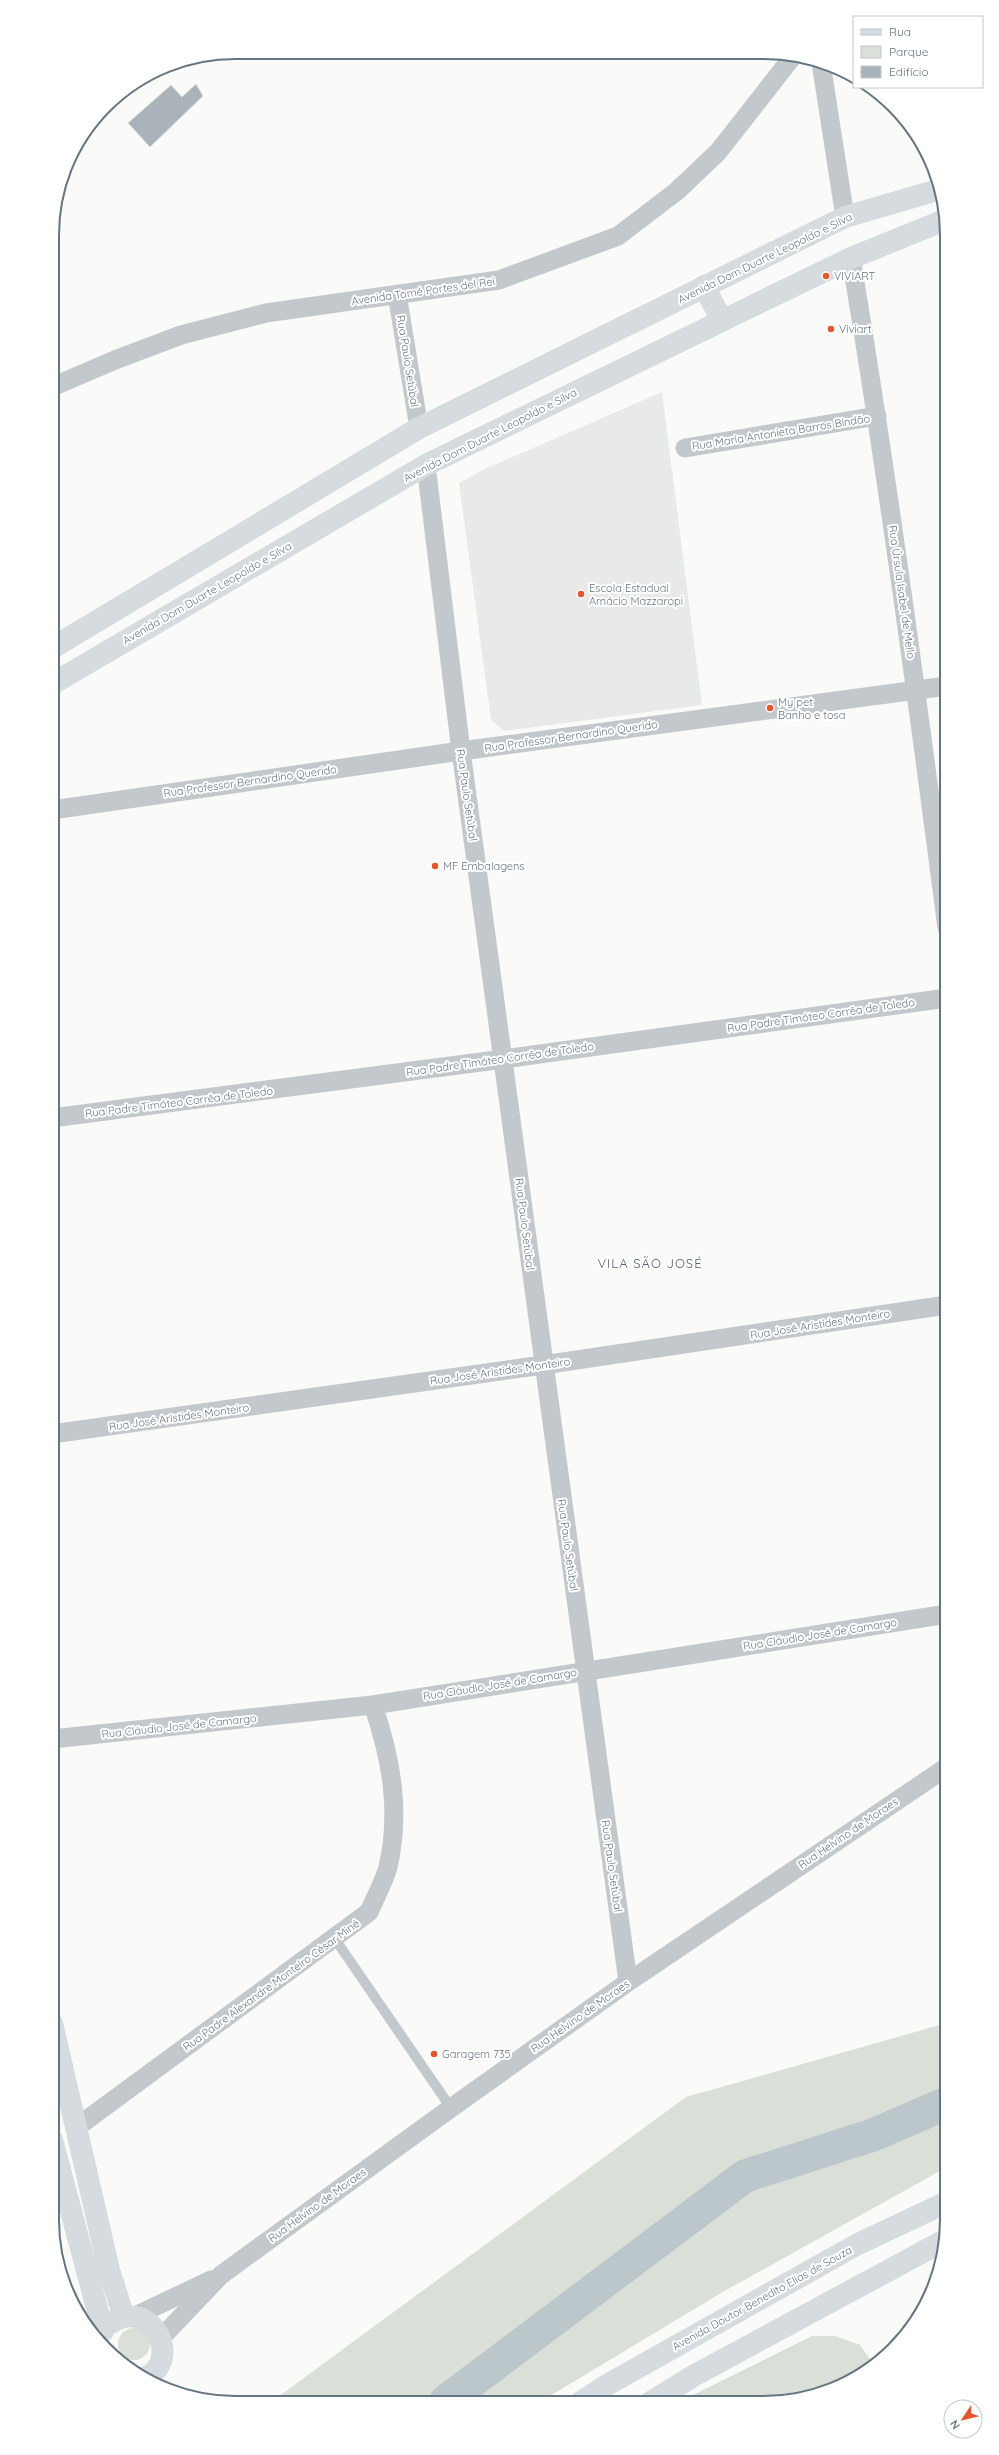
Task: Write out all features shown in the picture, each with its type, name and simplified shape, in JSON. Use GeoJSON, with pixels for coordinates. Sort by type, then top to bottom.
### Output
{"type":"FeatureCollection","features":[{"type":"Feature","properties":{"kind":"main road","name":"Avenida Dom Duarte Leopoldo e Silva"},"geometry":{"type":"LineString","coordinates":[[59,644],[419,428],[845,217],[934,191]]}},
{"type":"Feature","properties":{"kind":"main road","name":"Avenida Dom Duarte Leopoldo e Silva"},"geometry":{"type":"LineString","coordinates":[[59,680],[426,465],[851,258],[940,222]]}},
{"type":"Feature","properties":{"kind":"main road"},"geometry":{"type":"LineString","coordinates":[[704,286],[722,321]]}},
{"type":"Feature","properties":{"kind":"main road"},"geometry":{"type":"LineString","coordinates":[[295,503],[312,532]]}},
{"type":"Feature","properties":{"kind":"main road"},"geometry":{"type":"LineString","coordinates":[[59,2052],[109,2270],[128,2317]]}},
{"type":"Feature","properties":{"kind":"main road"},"geometry":{"type":"LineString","coordinates":[[59,2131],[77,2127]]}},
{"type":"Feature","properties":{"kind":"main road"},"geometry":{"type":"LineString","coordinates":[[59,2168],[101,2333]]}},
{"type":"Feature","properties":{"kind":"main road","name":"Avenida Doutor Benedito Elias de Souza"},"geometry":{"type":"LineString","coordinates":[[590,2396],[607,2385],[856,2245],[940,2205]]}},
{"type":"Feature","properties":{"kind":"main road"},"geometry":{"type":"LineString","coordinates":[[661,2396],[694,2376],[938,2244]]}},
{"type":"Feature","properties":{"kind":"main road"},"geometry":{"type":"LineString","coordinates":[[102,2334],[116,2320],[128,2317],[150,2323],[161,2338],[162,2349],[153,2375]]}},
{"type":"Feature","properties":{"kind":"street","name":"Avenida Tomé Portes del Rei"},"geometry":{"type":"LineString","coordinates":[[59,384],[115,360],[181,335],[266,313],[499,280],[618,236],[677,191],[718,152],[789,61]]}},
{"type":"Feature","properties":{"kind":"street"},"geometry":{"type":"LineString","coordinates":[[823,69],[845,217]]}},
{"type":"Feature","properties":{"kind":"street","name":"Rua Úrsula Isabel de Mello"},"geometry":{"type":"LineString","coordinates":[[851,258],[877,416],[916,690],[940,874]]}},
{"type":"Feature","properties":{"kind":"street","name":"Rua Paulo Setúbal"},"geometry":{"type":"LineString","coordinates":[[398,294],[419,428]]}},
{"type":"Feature","properties":{"kind":"street","name":"Rua Maria Antonieta Barros Bindão"},"geometry":{"type":"LineString","coordinates":[[685,448],[877,416]]}},
{"type":"Feature","properties":{"kind":"street","name":"Rua Paulo Setúbal"},"geometry":{"type":"LineString","coordinates":[[426,465],[461,751],[504,1059],[543,1365],[628,1982]]}},
{"type":"Feature","properties":{"kind":"street","name":"Rua Professor Bernardino Querido"},"geometry":{"type":"LineString","coordinates":[[59,809],[461,751],[940,687]]}},
{"type":"Feature","properties":{"kind":"street","name":"Rua Padre Timóteo Corrêa de Toledo"},"geometry":{"type":"LineString","coordinates":[[59,1117],[504,1059],[940,999]]}},
{"type":"Feature","properties":{"kind":"street","name":"Rua José Aristides Monteiro"},"geometry":{"type":"LineString","coordinates":[[59,1433],[543,1365],[940,1306]]}},
{"type":"Feature","properties":{"kind":"street","name":"Rua Cláudio José de Camargo"},"geometry":{"type":"LineString","coordinates":[[59,1738],[373,1705],[586,1670],[940,1615]]}},
{"type":"Feature","properties":{"kind":"street","name":"Rua Padre Alexandre Monteiro César Miné"},"geometry":{"type":"LineString","coordinates":[[77,2127],[335,1939],[369,1912],[388,1868],[395,1806],[387,1747],[373,1705]]}},
{"type":"Feature","properties":{"kind":"street","name":"Rua Helvino de Moraes"},"geometry":{"type":"LineString","coordinates":[[161,2338],[221,2275],[628,1982],[940,1772]]}},
{"type":"Feature","properties":{"kind":"street","name":"Rua Helvino de Moraes"},"geometry":{"type":"LineString","coordinates":[[128,2317],[221,2275]]}},
{"type":"Feature","properties":{"kind":"lane"},"geometry":{"type":"LineString","coordinates":[[335,1939],[451,2108]]}},
{"type":"Feature","properties":{"kind":"shaded area","name":"Escola Estadual Amácio Mazzaropi"},"geometry":{"type":"Polygon","coordinates":[[[662,392],[702,705],[504,731],[491,720],[459,483],[487,468],[662,392]]]}},
{"type":"Feature","properties":{"kind":"green space"},"geometry":{"type":"Polygon","coordinates":[[[940,2025],[940,2171],[721,2293],[550,2396],[279,2396],[686,2097],[940,2025]]]}},
{"type":"Feature","properties":{"kind":"green space"},"geometry":{"type":"Polygon","coordinates":[[[131,2328],[137,2328],[147,2335],[150,2344],[149,2350],[143,2357],[137,2360],[131,2360],[121,2353],[118,2347],[118,2341],[125,2331],[131,2328]]]}},
{"type":"Feature","properties":{"kind":"green space"},"geometry":{"type":"Polygon","coordinates":[[[812,2336],[835,2336],[860,2345],[871,2360],[831,2383],[798,2393],[775,2396],[691,2396],[812,2336]]]}},
{"type":"Feature","properties":{"kind":"building"},"geometry":{"type":"Polygon","coordinates":[[[196,84],[203,96],[150,147],[128,123],[171,85],[182,97],[196,84]]]}},
{"type":"Feature","properties":{"kind":"waterway"},"geometry":{"type":"LineString","coordinates":[[453,2396],[745,2176],[873,2135],[940,2106]]}},
{"type":"Feature","properties":{"kind":"place","name":"VIVIART"},"geometry":{"type":"Point","coordinates":[826,276]}},
{"type":"Feature","properties":{"kind":"place","name":"Viviart"},"geometry":{"type":"Point","coordinates":[831,329]}},
{"type":"Feature","properties":{"kind":"place","name":"Escola Estadual Amácio Mazzaropi"},"geometry":{"type":"Point","coordinates":[581,594]}},
{"type":"Feature","properties":{"kind":"place","name":"My pet Banho e tosa"},"geometry":{"type":"Point","coordinates":[770,708]}},
{"type":"Feature","properties":{"kind":"place","name":"MF Embalagens"},"geometry":{"type":"Point","coordinates":[435,866]}},
{"type":"Feature","properties":{"kind":"place","name":"Garagem 735"},"geometry":{"type":"Point","coordinates":[434,2054]}},
{"type":"Feature","properties":{"kind":"district","name":"VILA SÃO JOSÉ"},"geometry":{"type":"Point","coordinates":[650,1263]}}]}
